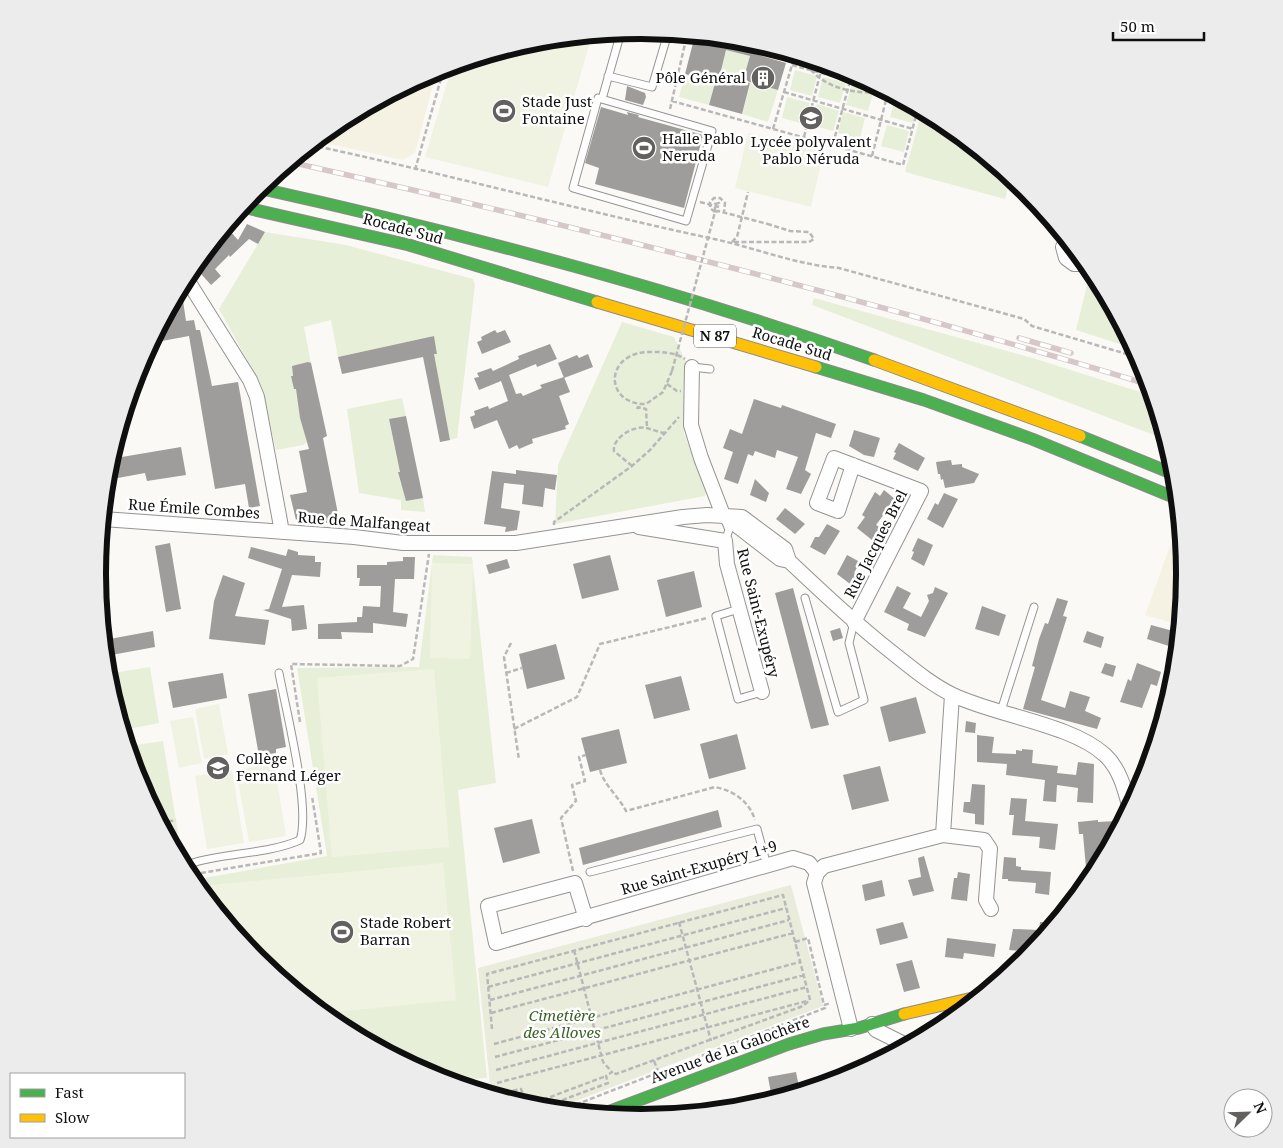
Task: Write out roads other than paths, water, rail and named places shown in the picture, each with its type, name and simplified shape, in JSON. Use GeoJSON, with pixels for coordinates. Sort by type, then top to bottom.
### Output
{"type":"FeatureCollection","features":[{"type":"Feature","properties":{"kind":"main road","name":"Rocade Sud"},"geometry":{"type":"LineString","coordinates":[[269,190],[378,214],[540,255],[704,303],[931,379],[1166,471]]}},
{"type":"Feature","properties":{"kind":"main road","name":"Rocade Sud"},"geometry":{"type":"LineString","coordinates":[[251,209],[417,247],[924,400],[1032,439],[1171,496]]}},
{"type":"Feature","properties":{"kind":"main road","name":"Avenue de la Galochère"},"geometry":{"type":"LineString","coordinates":[[617,1108],[789,1044],[823,1034],[872,1024],[924,1008],[967,999]]}},
{"type":"Feature","properties":{"kind":"street"},"geometry":{"type":"LineString","coordinates":[[1064,246],[1066,258],[1074,264],[1078,264]]}},
{"type":"Feature","properties":{"kind":"street","name":"Rue de Malfangeat"},"geometry":{"type":"LineString","coordinates":[[191,286],[250,380],[256,397],[282,532],[428,544],[516,543],[701,515],[742,517],[757,526],[785,549],[789,561],[854,622],[914,670],[952,695],[1000,714],[1069,734],[1086,742],[1105,755],[1121,779],[1127,799]]}},
{"type":"Feature","properties":{"kind":"street"},"geometry":{"type":"LineString","coordinates":[[692,367],[687,397],[691,425],[723,515]]}},
{"type":"Feature","properties":{"kind":"street","name":"Rue Jacques Brel"},"geometry":{"type":"LineString","coordinates":[[854,465],[921,491],[854,622]]}},
{"type":"Feature","properties":{"kind":"street","name":"Rue Émile Combes"},"geometry":{"type":"LineString","coordinates":[[109,519],[282,532]]}},
{"type":"Feature","properties":{"kind":"street","name":"Rue de Malfangeat"},"geometry":{"type":"LineString","coordinates":[[628,525],[725,541]]}},
{"type":"Feature","properties":{"kind":"street","name":"Rue Saint-Exupéry"},"geometry":{"type":"LineString","coordinates":[[725,541],[727,564],[762,692]]}},
{"type":"Feature","properties":{"kind":"street"},"geometry":{"type":"LineString","coordinates":[[943,835],[952,695]]}},
{"type":"Feature","properties":{"kind":"street"},"geometry":{"type":"LineString","coordinates":[[851,1029],[814,883],[817,873],[824,866],[943,835],[984,840],[990,849],[986,900],[991,909]]}},
{"type":"Feature","properties":{"kind":"street","name":"Rue Saint-Exupéry 1+9"},"geometry":{"type":"LineString","coordinates":[[586,919],[575,883],[488,906],[496,942],[586,919],[793,858],[809,863],[817,873]]}},
{"type":"Feature","properties":{"kind":"street"},"geometry":{"type":"LineString","coordinates":[[872,1024],[876,1030],[901,1042]]}},
{"type":"Feature","properties":{"kind":"lane"},"geometry":{"type":"LineString","coordinates":[[602,99],[619,40]]}},
{"type":"Feature","properties":{"kind":"lane"},"geometry":{"type":"LineString","coordinates":[[608,76],[652,87],[666,40]]}},
{"type":"Feature","properties":{"kind":"lane"},"geometry":{"type":"LineString","coordinates":[[598,98],[602,99],[712,131],[686,220],[573,188],[598,98]]}},
{"type":"Feature","properties":{"kind":"lane"},"geometry":{"type":"LineString","coordinates":[[692,367],[710,369]]}},
{"type":"Feature","properties":{"kind":"lane"},"geometry":{"type":"LineString","coordinates":[[723,515],[729,530],[725,541]]}},
{"type":"Feature","properties":{"kind":"lane"},"geometry":{"type":"LineString","coordinates":[[804,598],[838,712],[864,700],[849,643],[854,622]]}},
{"type":"Feature","properties":{"kind":"lane"},"geometry":{"type":"LineString","coordinates":[[1000,714],[1034,607]]}},
{"type":"Feature","properties":{"kind":"lane"},"geometry":{"type":"LineString","coordinates":[[739,609],[716,616],[738,699],[762,692]]}},
{"type":"Feature","properties":{"kind":"lane"},"geometry":{"type":"LineString","coordinates":[[191,863],[204,859],[286,846],[300,840],[304,829],[302,798],[279,673]]}},
{"type":"Feature","properties":{"kind":"lane"},"geometry":{"type":"LineString","coordinates":[[590,872],[757,829],[767,866]]}},
{"type":"Feature","properties":{"kind":"railway"},"geometry":{"type":"LineString","coordinates":[[298,164],[722,265],[829,293],[1141,382]]}},
{"type":"Feature","properties":{"kind":"railway"},"geometry":{"type":"LineString","coordinates":[[1019,338],[1071,353]]}},
{"type":"Feature","properties":{"kind":"place","name":"Pôle Général"},"geometry":{"type":"Point","coordinates":[763,78]}},
{"type":"Feature","properties":{"kind":"place","name":"Stade Just Fontaine"},"geometry":{"type":"Point","coordinates":[504,111]}},
{"type":"Feature","properties":{"kind":"place","name":"Lycée polyvalent Pablo Néruda"},"geometry":{"type":"Point","coordinates":[811,118]}},
{"type":"Feature","properties":{"kind":"place","name":"Halle Pablo Neruda"},"geometry":{"type":"Point","coordinates":[644,148]}},
{"type":"Feature","properties":{"kind":"place","name":"Collège Fernand Léger"},"geometry":{"type":"Point","coordinates":[218,768]}},
{"type":"Feature","properties":{"kind":"place","name":"Stade Robert Barran"},"geometry":{"type":"Point","coordinates":[342,932]}},
{"type":"Feature","properties":{"kind":"park label","name":"Cimetière des Alloves"},"geometry":{"type":"Point","coordinates":[562,1024]}}]}
